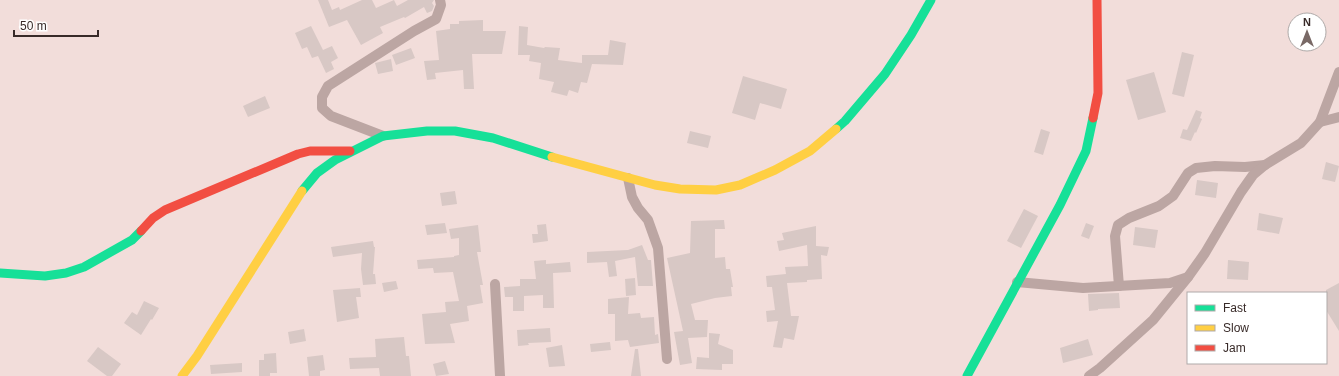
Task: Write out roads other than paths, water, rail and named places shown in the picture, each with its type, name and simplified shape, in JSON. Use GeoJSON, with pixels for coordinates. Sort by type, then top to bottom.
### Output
{"type":"FeatureCollection","features":[{"type":"Feature","properties":{"kind":"street"},"geometry":{"type":"LineString","coordinates":[[383,136],[331,116],[322,108],[322,97],[328,86],[414,30],[436,19],[441,5],[440,0]]}},
{"type":"Feature","properties":{"kind":"street"},"geometry":{"type":"LineString","coordinates":[[182,376],[197,356],[300,194],[317,174],[335,160],[353,150],[383,136],[427,131],[456,131],[493,138],[564,161],[655,185],[680,189],[716,190],[740,185],[768,173],[810,151],[844,121],[885,74],[911,35],[931,0]]}},
{"type":"Feature","properties":{"kind":"street"},"geometry":{"type":"LineString","coordinates":[[967,376],[1060,205],[1086,151],[1098,93],[1097,0]]}},
{"type":"Feature","properties":{"kind":"street"},"geometry":{"type":"LineString","coordinates":[[1089,376],[1100,368],[1153,320],[1188,277],[1204,254],[1241,192],[1253,175],[1265,165],[1301,143],[1320,122],[1339,72]]}},
{"type":"Feature","properties":{"kind":"street"},"geometry":{"type":"LineString","coordinates":[[1320,122],[1339,117]]}},
{"type":"Feature","properties":{"kind":"street"},"geometry":{"type":"LineString","coordinates":[[0,273],[45,276],[66,273],[84,267],[132,240],[153,218],[179,204],[310,150],[353,150]]}},
{"type":"Feature","properties":{"kind":"street"},"geometry":{"type":"LineString","coordinates":[[1119,286],[1115,236],[1118,226],[1129,218],[1158,206],[1173,196],[1188,173],[1196,168],[1265,165]]}},
{"type":"Feature","properties":{"kind":"street"},"geometry":{"type":"LineString","coordinates":[[628,178],[632,197],[638,208],[648,220],[658,248],[667,359]]}},
{"type":"Feature","properties":{"kind":"street"},"geometry":{"type":"LineString","coordinates":[[1017,282],[1083,288],[1170,283],[1188,277]]}},
{"type":"Feature","properties":{"kind":"street"},"geometry":{"type":"LineString","coordinates":[[495,284],[500,376]]}}]}
